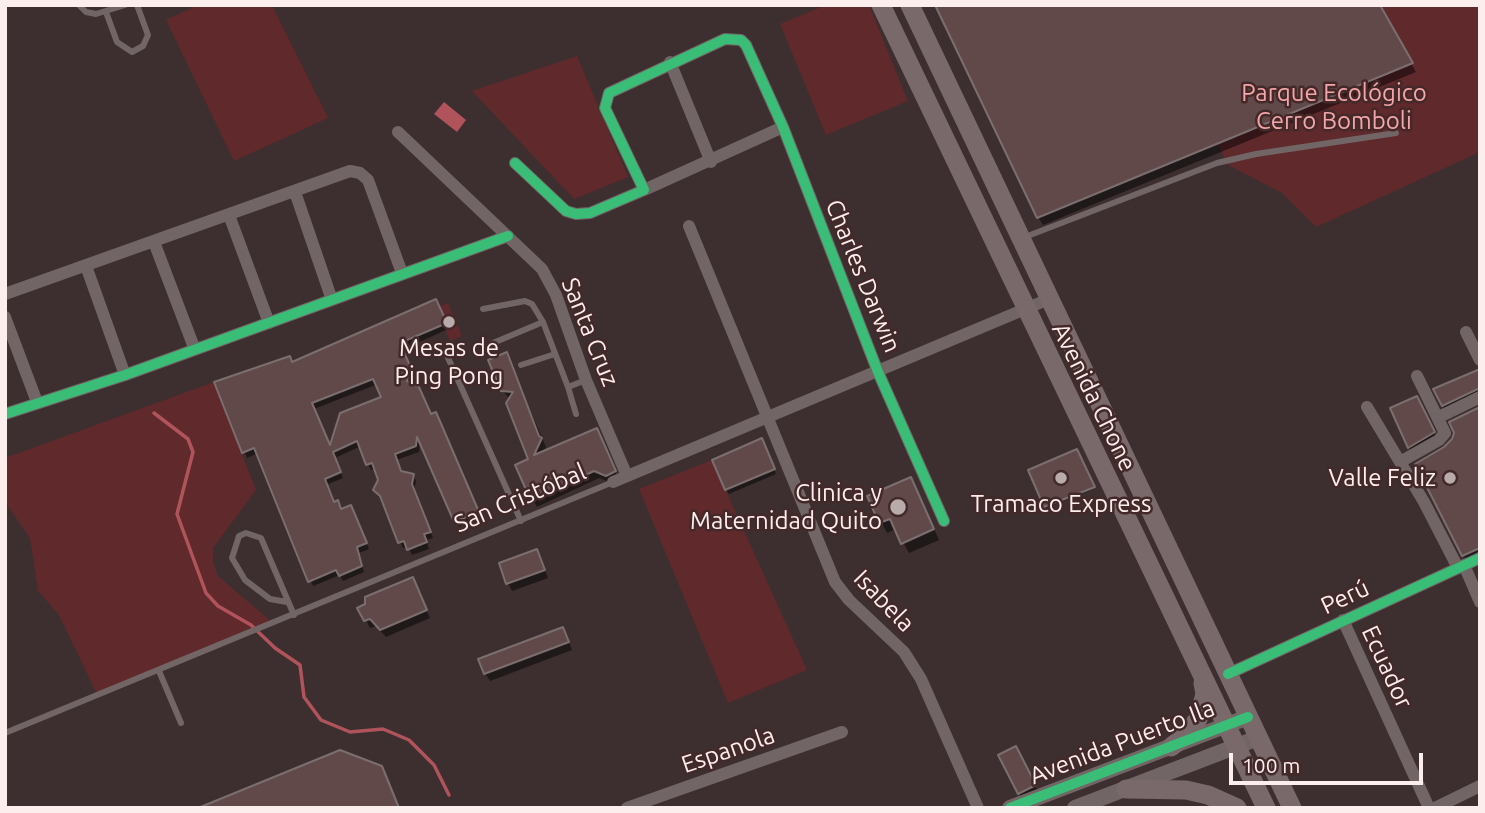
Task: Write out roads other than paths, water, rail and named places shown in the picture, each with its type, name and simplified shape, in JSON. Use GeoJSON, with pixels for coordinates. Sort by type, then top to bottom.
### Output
{"type":"FeatureCollection","features":[{"type":"Feature","properties":{"kind":"main road","name":"Avenida Chone"},"geometry":{"type":"LineString","coordinates":[[881,5],[1266,808]]}},
{"type":"Feature","properties":{"kind":"main road","name":"Avenida Chone"},"geometry":{"type":"LineString","coordinates":[[910,5],[1292,808]]}},
{"type":"Feature","properties":{"kind":"main road"},"geometry":{"type":"LineString","coordinates":[[1171,747],[1185,736],[1198,719],[1205,694],[1201,675]]}},
{"type":"Feature","properties":{"kind":"main road"},"geometry":{"type":"LineString","coordinates":[[1126,789],[1186,790],[1209,795],[1237,808]]}},
{"type":"Feature","properties":{"kind":"street","name":"Charles Darwin"},"geometry":{"type":"LineString","coordinates":[[670,62],[725,38],[734,38],[746,45],[783,128],[878,372],[944,521]]}},
{"type":"Feature","properties":{"kind":"street"},"geometry":{"type":"LineString","coordinates":[[644,190],[605,108],[606,100],[615,88],[670,62],[711,162]]}},
{"type":"Feature","properties":{"kind":"street"},"geometry":{"type":"LineString","coordinates":[[515,163],[566,211],[576,214],[590,213],[783,128]]}},
{"type":"Feature","properties":{"kind":"street","name":"Santa Cruz"},"geometry":{"type":"LineString","coordinates":[[398,132],[542,269],[556,295],[586,380],[627,476]]}},
{"type":"Feature","properties":{"kind":"street"},"geometry":{"type":"LineString","coordinates":[[5,294],[351,172],[360,173],[368,180],[402,273]]}},
{"type":"Feature","properties":{"kind":"street"},"geometry":{"type":"LineString","coordinates":[[295,192],[332,300]]}},
{"type":"Feature","properties":{"kind":"street"},"geometry":{"type":"LineString","coordinates":[[229,215],[269,323]]}},
{"type":"Feature","properties":{"kind":"street","name":"Isabela"},"geometry":{"type":"LineString","coordinates":[[690,226],[835,582],[849,600],[904,652],[921,679],[978,808]]}},
{"type":"Feature","properties":{"kind":"street"},"geometry":{"type":"LineString","coordinates":[[5,414],[125,375],[508,236]]}},
{"type":"Feature","properties":{"kind":"street"},"geometry":{"type":"LineString","coordinates":[[154,242],[195,350]]}},
{"type":"Feature","properties":{"kind":"street"},"geometry":{"type":"LineString","coordinates":[[86,265],[125,375]]}},
{"type":"Feature","properties":{"kind":"street","name":"San Cristóbal"},"geometry":{"type":"LineString","coordinates":[[613,482],[1049,299]]}},
{"type":"Feature","properties":{"kind":"street"},"geometry":{"type":"LineString","coordinates":[[5,317],[37,402]]}},
{"type":"Feature","properties":{"kind":"street"},"geometry":{"type":"LineString","coordinates":[[1466,332],[1480,360]]}},
{"type":"Feature","properties":{"kind":"street"},"geometry":{"type":"LineString","coordinates":[[1400,461],[1442,438],[1445,429],[1417,376]]}},
{"type":"Feature","properties":{"kind":"street"},"geometry":{"type":"LineString","coordinates":[[1439,417],[1480,397]]}},
{"type":"Feature","properties":{"kind":"street"},"geometry":{"type":"LineString","coordinates":[[1367,407],[1480,602]]}},
{"type":"Feature","properties":{"kind":"street","name":"Perú"},"geometry":{"type":"LineString","coordinates":[[1228,674],[1480,558]]}},
{"type":"Feature","properties":{"kind":"street","name":"Ecuador"},"geometry":{"type":"LineString","coordinates":[[1343,620],[1429,808]]}},
{"type":"Feature","properties":{"kind":"street","name":"Avenida Puerto Ila"},"geometry":{"type":"LineString","coordinates":[[1010,808],[1248,717]]}},
{"type":"Feature","properties":{"kind":"street","name":"Espanola"},"geometry":{"type":"LineString","coordinates":[[627,808],[842,732]]}},
{"type":"Feature","properties":{"kind":"street","name":"Avenida Puerto Ila"},"geometry":{"type":"LineString","coordinates":[[1075,808],[1258,738]]}},
{"type":"Feature","properties":{"kind":"street"},"geometry":{"type":"LineString","coordinates":[[1435,808],[1480,786]]}},
{"type":"Feature","properties":{"kind":"lane"},"geometry":{"type":"LineString","coordinates":[[79,5],[86,12],[106,12],[125,5]]}},
{"type":"Feature","properties":{"kind":"lane"},"geometry":{"type":"LineString","coordinates":[[106,12],[117,42],[132,52],[143,47],[148,35],[137,5]]}},
{"type":"Feature","properties":{"kind":"lane"},"geometry":{"type":"LineString","coordinates":[[1020,240],[1217,163],[1256,154],[1396,133]]}},
{"type":"Feature","properties":{"kind":"lane"},"geometry":{"type":"LineString","coordinates":[[483,309],[525,301],[537,310],[576,414]]}},
{"type":"Feature","properties":{"kind":"lane"},"geometry":{"type":"LineString","coordinates":[[493,343],[543,321]]}},
{"type":"Feature","properties":{"kind":"lane"},"geometry":{"type":"LineString","coordinates":[[445,351],[521,521]]}},
{"type":"Feature","properties":{"kind":"lane"},"geometry":{"type":"LineString","coordinates":[[521,365],[555,354]]}},
{"type":"Feature","properties":{"kind":"lane"},"geometry":{"type":"LineString","coordinates":[[568,387],[586,380]]}},
{"type":"Feature","properties":{"kind":"lane","name":"San Cristóbal"},"geometry":{"type":"LineString","coordinates":[[5,733],[613,482]]}},
{"type":"Feature","properties":{"kind":"lane"},"geometry":{"type":"LineString","coordinates":[[287,603],[270,599],[245,580],[232,558],[239,536],[246,533],[261,538],[294,615]]}},
{"type":"Feature","properties":{"kind":"lane"},"geometry":{"type":"LineString","coordinates":[[159,671],[181,723]]}},
{"type":"Feature","properties":{"kind":"waterway"},"geometry":{"type":"LineString","coordinates":[[154,413],[188,439],[193,452],[177,514],[206,593],[218,606],[251,625],[275,648],[300,665],[304,697],[321,720],[350,732],[383,729],[409,740],[434,765],[449,795]]}},
{"type":"Feature","properties":{"kind":"place","name":"Mesas de Ping Pong"},"geometry":{"type":"Point","coordinates":[449,322]}},
{"type":"Feature","properties":{"kind":"place","name":"Tramaco Express"},"geometry":{"type":"Point","coordinates":[1061,478]}},
{"type":"Feature","properties":{"kind":"place","name":"Valle Feliz"},"geometry":{"type":"Point","coordinates":[1450,478]}},
{"type":"Feature","properties":{"kind":"place","name":"Clinica y Maternidad Quito"},"geometry":{"type":"Point","coordinates":[898,507]}},
{"type":"Feature","properties":{"kind":"park label","name":"Parque Ecológico Cerro Bomboli"},"geometry":{"type":"Point","coordinates":[1334,107]}}]}
